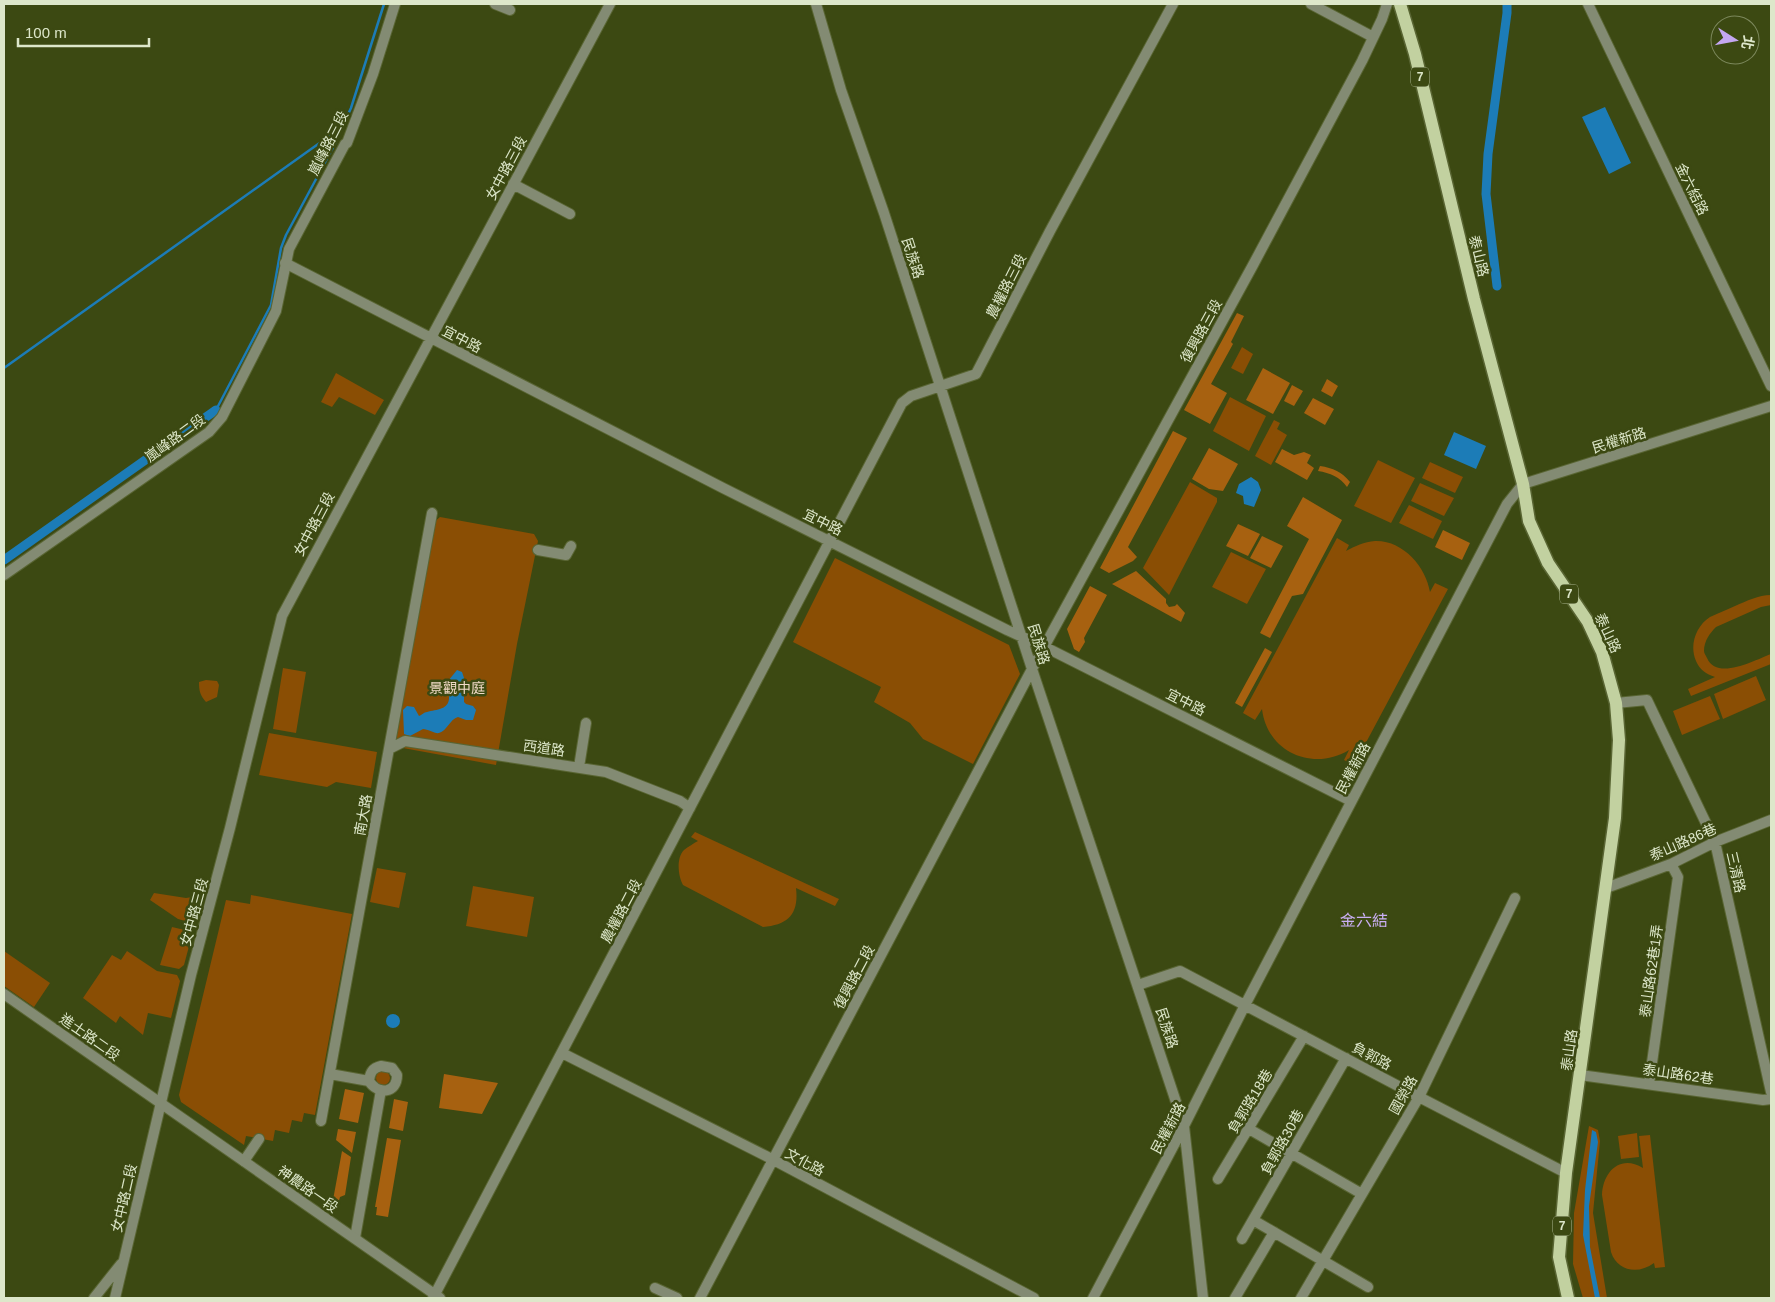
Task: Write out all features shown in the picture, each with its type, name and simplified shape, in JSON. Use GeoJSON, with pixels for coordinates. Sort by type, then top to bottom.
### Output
{"type":"FeatureCollection","features":[{"type":"Feature","properties":{"kind":"main road","name":"泰山路"},"geometry":{"type":"LineString","coordinates":[[1400,4],[1415,54],[1474,298],[1523,484],[1529,521],[1548,563],[1588,622],[1602,652],[1616,704],[1619,740],[1615,818],[1566,1172],[1559,1257],[1568,1298]]}},
{"type":"Feature","properties":{"kind":"street","name":"嵐峰路三段"},"geometry":{"type":"LineString","coordinates":[[286,263],[289,249],[347,143],[373,74],[395,4]]}},
{"type":"Feature","properties":{"kind":"street"},"geometry":{"type":"LineString","coordinates":[[495,4],[510,10]]}},
{"type":"Feature","properties":{"kind":"street","name":"女中路三段"},"geometry":{"type":"LineString","coordinates":[[160,1104],[282,616],[610,4]]}},
{"type":"Feature","properties":{"kind":"street","name":"民族路"},"geometry":{"type":"LineString","coordinates":[[816,4],[841,90],[941,386],[1032,669],[1184,1126],[1203,1298]]}},
{"type":"Feature","properties":{"kind":"street","name":"農權路三段"},"geometry":{"type":"LineString","coordinates":[[830,540],[902,403],[910,396],[976,374],[1050,231],[1173,4]]}},
{"type":"Feature","properties":{"kind":"street"},"geometry":{"type":"LineString","coordinates":[[1311,4],[1374,37]]}},
{"type":"Feature","properties":{"kind":"street","name":"復興路三段"},"geometry":{"type":"LineString","coordinates":[[1032,669],[1253,265],[1374,37],[1388,4]]}},
{"type":"Feature","properties":{"kind":"street","name":"金六結路"},"geometry":{"type":"LineString","coordinates":[[1588,4],[1771,386]]}},
{"type":"Feature","properties":{"kind":"street"},"geometry":{"type":"LineString","coordinates":[[513,184],[570,214]]}},
{"type":"Feature","properties":{"kind":"street","name":"宜中路"},"geometry":{"type":"LineString","coordinates":[[286,263],[723,488],[1351,801]]}},
{"type":"Feature","properties":{"kind":"street","name":"嵐峰路二段"},"geometry":{"type":"LineString","coordinates":[[4,574],[209,432],[235,393],[276,310],[286,263]]}},
{"type":"Feature","properties":{"kind":"street","name":"民權新路"},"geometry":{"type":"LineString","coordinates":[[1093,1298],[1507,504],[1523,484],[1771,406]]}},
{"type":"Feature","properties":{"kind":"street","name":"南大路"},"geometry":{"type":"LineString","coordinates":[[322,1121],[432,513]]}},
{"type":"Feature","properties":{"kind":"street","name":"農權路二段"},"geometry":{"type":"LineString","coordinates":[[436,1297],[830,540]]}},
{"type":"Feature","properties":{"kind":"street"},"geometry":{"type":"LineString","coordinates":[[538,550],[566,555],[571,546]]}},
{"type":"Feature","properties":{"kind":"street","name":"復興路二段"},"geometry":{"type":"LineString","coordinates":[[700,1298],[1032,669]]}},
{"type":"Feature","properties":{"kind":"street","name":"三清路"},"geometry":{"type":"LineString","coordinates":[[1616,704],[1647,700],[1715,842],[1771,1092]]}},
{"type":"Feature","properties":{"kind":"street"},"geometry":{"type":"LineString","coordinates":[[579,767],[586,723]]}},
{"type":"Feature","properties":{"kind":"street","name":"西道路"},"geometry":{"type":"LineString","coordinates":[[389,749],[405,741],[606,772],[680,800],[690,808]]}},
{"type":"Feature","properties":{"kind":"street","name":"泰山路86巷"},"geometry":{"type":"LineString","coordinates":[[1606,888],[1671,864],[1715,842],[1771,820]]}},
{"type":"Feature","properties":{"kind":"street","name":"泰山路62巷1弄"},"geometry":{"type":"LineString","coordinates":[[1649,1084],[1678,877],[1671,864]]}},
{"type":"Feature","properties":{"kind":"street","name":"國榮路"},"geometry":{"type":"LineString","coordinates":[[1301,1298],[1419,1097],[1515,898]]}},
{"type":"Feature","properties":{"kind":"street","name":"負郭路"},"geometry":{"type":"LineString","coordinates":[[1138,986],[1180,972],[1566,1172]]}},
{"type":"Feature","properties":{"kind":"street","name":"進士路二段"},"geometry":{"type":"LineString","coordinates":[[4,994],[160,1104]]}},
{"type":"Feature","properties":{"kind":"street","name":"負郭路18巷"},"geometry":{"type":"LineString","coordinates":[[1218,1179],[1304,1036]]}},
{"type":"Feature","properties":{"kind":"street","name":"文化路"},"geometry":{"type":"LineString","coordinates":[[562,1053],[774,1161],[1034,1298]]}},
{"type":"Feature","properties":{"kind":"street","name":"負郭路30巷"},"geometry":{"type":"LineString","coordinates":[[1242,1239],[1346,1058]]}},
{"type":"Feature","properties":{"kind":"street"},"geometry":{"type":"LineString","coordinates":[[376,1067],[392,1068],[397,1075],[395,1086],[391,1089],[381,1090],[372,1087],[369,1081],[376,1067]]}},
{"type":"Feature","properties":{"kind":"street"},"geometry":{"type":"LineString","coordinates":[[330,1074],[369,1081]]}},
{"type":"Feature","properties":{"kind":"street","name":"泰山路62巷"},"geometry":{"type":"LineString","coordinates":[[1580,1075],[1763,1100],[1771,1099]]}},
{"type":"Feature","properties":{"kind":"street"},"geometry":{"type":"LineString","coordinates":[[355,1238],[381,1090]]}},
{"type":"Feature","properties":{"kind":"street","name":"神農路一段"},"geometry":{"type":"LineString","coordinates":[[160,1104],[355,1238],[436,1297]]}},
{"type":"Feature","properties":{"kind":"street","name":"女中路二段"},"geometry":{"type":"LineString","coordinates":[[115,1298],[160,1104]]}},
{"type":"Feature","properties":{"kind":"street"},"geometry":{"type":"LineString","coordinates":[[1248,1129],[1362,1194]]}},
{"type":"Feature","properties":{"kind":"street"},"geometry":{"type":"LineString","coordinates":[[244,1161],[259,1139]]}},
{"type":"Feature","properties":{"kind":"street"},"geometry":{"type":"LineString","coordinates":[[1253,1220],[1368,1287]]}},
{"type":"Feature","properties":{"kind":"street"},"geometry":{"type":"LineString","coordinates":[[1235,1298],[1274,1232]]}},
{"type":"Feature","properties":{"kind":"street"},"geometry":{"type":"LineString","coordinates":[[94,1298],[124,1262]]}},
{"type":"Feature","properties":{"kind":"street"},"geometry":{"type":"LineString","coordinates":[[656,1288],[677,1298]]}},
{"type":"Feature","properties":{"kind":"green space"},"geometry":{"type":"Polygon","coordinates":[[[1242,347],[1253,354],[1243,374],[1231,368],[1242,347]]]}},
{"type":"Feature","properties":{"kind":"green space"},"geometry":{"type":"Polygon","coordinates":[[[336,373],[384,400],[375,415],[339,397],[332,407],[321,402],[336,373]]]}},
{"type":"Feature","properties":{"kind":"green space"},"geometry":{"type":"Polygon","coordinates":[[[1230,397],[1266,416],[1249,451],[1213,431],[1230,397]]]}},
{"type":"Feature","properties":{"kind":"green space"},"geometry":{"type":"Polygon","coordinates":[[[1274,420],[1280,423],[1277,429],[1287,435],[1271,465],[1255,456],[1274,420]]]}},
{"type":"Feature","properties":{"kind":"green space"},"geometry":{"type":"Polygon","coordinates":[[[1378,460],[1415,478],[1391,523],[1354,506],[1378,460]]]}},
{"type":"Feature","properties":{"kind":"green space"},"geometry":{"type":"Polygon","coordinates":[[[1430,462],[1463,477],[1455,493],[1422,478],[1430,462]]]}},
{"type":"Feature","properties":{"kind":"green space"},"geometry":{"type":"Polygon","coordinates":[[[1190,482],[1217,498],[1217,502],[1169,595],[1143,568],[1190,482]]]}},
{"type":"Feature","properties":{"kind":"green space"},"geometry":{"type":"Polygon","coordinates":[[[1420,483],[1454,498],[1444,516],[1411,501],[1420,483]]]}},
{"type":"Feature","properties":{"kind":"green space"},"geometry":{"type":"Polygon","coordinates":[[[1409,505],[1442,521],[1433,539],[1399,523],[1409,505]]]}},
{"type":"Feature","properties":{"kind":"green space","name":"景觀中庭"},"geometry":{"type":"Polygon","coordinates":[[[440,517],[534,534],[538,541],[517,644],[496,765],[392,746],[433,523],[440,517]]]}},
{"type":"Feature","properties":{"kind":"green space"},"geometry":{"type":"Polygon","coordinates":[[[1337,538],[1349,545],[1346,551],[1360,544],[1375,541],[1395,545],[1412,557],[1424,573],[1430,592],[1435,583],[1448,589],[1354,765],[1344,760],[1349,750],[1321,759],[1307,758],[1294,754],[1282,747],[1273,737],[1266,724],[1262,709],[1255,720],[1243,713],[1337,538]]]}},
{"type":"Feature","properties":{"kind":"green space"},"geometry":{"type":"Polygon","coordinates":[[[1231,552],[1266,569],[1247,604],[1212,587],[1231,552]]]}},
{"type":"Feature","properties":{"kind":"green space"},"geometry":{"type":"Polygon","coordinates":[[[835,558],[1009,645],[1020,674],[973,764],[923,739],[910,723],[874,702],[881,687],[793,642],[835,558]]]}},
{"type":"Feature","properties":{"kind":"green space"},"geometry":{"type":"Polygon","coordinates":[[[1771,595],[1771,605],[1761,607],[1716,627],[1705,644],[1704,651],[1712,665],[1719,668],[1737,667],[1771,654],[1771,664],[1691,696],[1688,689],[1715,677],[1701,669],[1694,655],[1695,636],[1701,625],[1716,614],[1753,599],[1771,595]]]}},
{"type":"Feature","properties":{"kind":"green space"},"geometry":{"type":"Polygon","coordinates":[[[283,668],[306,672],[296,733],[273,729],[283,668]]]}},
{"type":"Feature","properties":{"kind":"green space"},"geometry":{"type":"Polygon","coordinates":[[[1756,676],[1766,700],[1723,719],[1714,694],[1756,676]]]}},
{"type":"Feature","properties":{"kind":"green space"},"geometry":{"type":"Polygon","coordinates":[[[206,680],[217,681],[219,685],[217,697],[206,702],[200,693],[199,682],[206,680]]]}},
{"type":"Feature","properties":{"kind":"green space"},"geometry":{"type":"Polygon","coordinates":[[[1710,696],[1720,719],[1682,735],[1673,711],[1710,696]]]}},
{"type":"Feature","properties":{"kind":"green space"},"geometry":{"type":"Polygon","coordinates":[[[269,733],[377,752],[371,788],[336,782],[327,787],[259,775],[269,733]]]}},
{"type":"Feature","properties":{"kind":"green space"},"geometry":{"type":"Polygon","coordinates":[[[695,832],[839,899],[835,906],[796,888],[796,904],[790,916],[780,924],[763,927],[683,885],[679,872],[681,853],[698,841],[691,837],[695,832]]]}},
{"type":"Feature","properties":{"kind":"green space"},"geometry":{"type":"Polygon","coordinates":[[[377,868],[406,873],[399,908],[370,902],[377,868]]]}},
{"type":"Feature","properties":{"kind":"green space"},"geometry":{"type":"Polygon","coordinates":[[[473,886],[534,897],[527,937],[466,926],[473,886]]]}},
{"type":"Feature","properties":{"kind":"green space"},"geometry":{"type":"Polygon","coordinates":[[[154,893],[186,898],[204,897],[198,920],[193,923],[178,919],[150,900],[154,893]]]}},
{"type":"Feature","properties":{"kind":"green space"},"geometry":{"type":"Polygon","coordinates":[[[251,895],[352,914],[315,1115],[304,1113],[302,1122],[292,1120],[289,1133],[275,1130],[273,1141],[246,1136],[244,1145],[181,1102],[179,1095],[226,900],[250,904],[251,895]]]}},
{"type":"Feature","properties":{"kind":"green space"},"geometry":{"type":"Polygon","coordinates":[[[172,927],[189,931],[192,935],[184,965],[179,969],[160,965],[172,927]]]}},
{"type":"Feature","properties":{"kind":"green space"},"geometry":{"type":"Polygon","coordinates":[[[4,951],[50,983],[34,1007],[4,986],[4,951]]]}},
{"type":"Feature","properties":{"kind":"green space"},"geometry":{"type":"Polygon","coordinates":[[[127,951],[157,971],[177,975],[180,981],[171,1018],[148,1013],[143,1035],[120,1016],[116,1023],[83,998],[112,955],[121,960],[127,951]]]}},
{"type":"Feature","properties":{"kind":"green space"},"geometry":{"type":"Polygon","coordinates":[[[380,1071],[386,1071],[390,1078],[386,1085],[380,1085],[376,1081],[376,1075],[380,1071]]]}},
{"type":"Feature","properties":{"kind":"green space"},"geometry":{"type":"Polygon","coordinates":[[[1589,1126],[1598,1130],[1600,1141],[1593,1213],[1607,1298],[1583,1298],[1573,1264],[1574,1213],[1589,1126]]]}},
{"type":"Feature","properties":{"kind":"green space"},"geometry":{"type":"Polygon","coordinates":[[[1637,1133],[1639,1157],[1621,1159],[1618,1136],[1637,1133]]]}},
{"type":"Feature","properties":{"kind":"green space"},"geometry":{"type":"Polygon","coordinates":[[[1650,1135],[1665,1267],[1655,1268],[1654,1263],[1648,1267],[1635,1270],[1623,1267],[1611,1252],[1602,1195],[1609,1173],[1620,1164],[1635,1164],[1643,1168],[1639,1136],[1650,1135]]]}},
{"type":"Feature","properties":{"kind":"shaded area"},"geometry":{"type":"Polygon","coordinates":[[[1237,313],[1244,316],[1231,342],[1233,344],[1211,384],[1227,393],[1210,424],[1184,410],[1237,313]]]}},
{"type":"Feature","properties":{"kind":"shaded area"},"geometry":{"type":"Polygon","coordinates":[[[1263,368],[1290,383],[1273,414],[1246,400],[1263,368]]]}},
{"type":"Feature","properties":{"kind":"shaded area"},"geometry":{"type":"Polygon","coordinates":[[[1327,379],[1338,386],[1332,397],[1321,391],[1327,379]]]}},
{"type":"Feature","properties":{"kind":"shaded area"},"geometry":{"type":"Polygon","coordinates":[[[1292,385],[1303,391],[1294,406],[1284,401],[1292,385]]]}},
{"type":"Feature","properties":{"kind":"shaded area"},"geometry":{"type":"Polygon","coordinates":[[[1313,398],[1334,409],[1325,425],[1304,413],[1313,398]]]}},
{"type":"Feature","properties":{"kind":"shaded area"},"geometry":{"type":"Polygon","coordinates":[[[1173,431],[1187,438],[1128,547],[1137,557],[1109,573],[1100,568],[1173,431]]]}},
{"type":"Feature","properties":{"kind":"shaded area"},"geometry":{"type":"Polygon","coordinates":[[[1209,448],[1238,464],[1223,491],[1209,489],[1192,479],[1209,448]]]}},
{"type":"Feature","properties":{"kind":"shaded area"},"geometry":{"type":"Polygon","coordinates":[[[1282,449],[1294,455],[1304,452],[1311,455],[1307,463],[1314,468],[1307,480],[1275,462],[1282,449]]]}},
{"type":"Feature","properties":{"kind":"shaded area"},"geometry":{"type":"Polygon","coordinates":[[[1320,466],[1333,469],[1344,476],[1350,482],[1347,487],[1334,476],[1318,471],[1320,466]]]}},
{"type":"Feature","properties":{"kind":"shaded area"},"geometry":{"type":"Polygon","coordinates":[[[1303,497],[1342,520],[1303,594],[1292,596],[1270,638],[1260,633],[1309,539],[1287,526],[1303,497]]]}},
{"type":"Feature","properties":{"kind":"shaded area"},"geometry":{"type":"Polygon","coordinates":[[[1238,524],[1260,534],[1248,556],[1226,546],[1238,524]]]}},
{"type":"Feature","properties":{"kind":"shaded area"},"geometry":{"type":"Polygon","coordinates":[[[1443,530],[1470,543],[1462,560],[1435,547],[1443,530]]]}},
{"type":"Feature","properties":{"kind":"shaded area"},"geometry":{"type":"Polygon","coordinates":[[[1262,536],[1283,546],[1271,568],[1250,558],[1262,536]]]}},
{"type":"Feature","properties":{"kind":"shaded area"},"geometry":{"type":"Polygon","coordinates":[[[1136,571],[1166,599],[1169,607],[1177,604],[1185,613],[1181,622],[1112,584],[1136,571]]]}},
{"type":"Feature","properties":{"kind":"shaded area"},"geometry":{"type":"Polygon","coordinates":[[[1090,586],[1107,595],[1084,638],[1085,642],[1079,652],[1074,649],[1067,629],[1090,586]]]}},
{"type":"Feature","properties":{"kind":"shaded area"},"geometry":{"type":"Polygon","coordinates":[[[1265,648],[1272,652],[1242,707],[1235,703],[1265,648]]]}},
{"type":"Feature","properties":{"kind":"shaded area"},"geometry":{"type":"Polygon","coordinates":[[[444,1074],[498,1083],[482,1114],[439,1108],[444,1074]]]}},
{"type":"Feature","properties":{"kind":"shaded area"},"geometry":{"type":"Polygon","coordinates":[[[345,1089],[364,1093],[358,1123],[339,1119],[345,1089]]]}},
{"type":"Feature","properties":{"kind":"shaded area"},"geometry":{"type":"Polygon","coordinates":[[[394,1099],[408,1102],[403,1131],[389,1128],[394,1099]]]}},
{"type":"Feature","properties":{"kind":"shaded area"},"geometry":{"type":"Polygon","coordinates":[[[338,1129],[356,1132],[352,1153],[336,1140],[338,1129]]]}},
{"type":"Feature","properties":{"kind":"shaded area"},"geometry":{"type":"Polygon","coordinates":[[[387,1138],[401,1140],[388,1217],[376,1215],[377,1207],[375,1207],[387,1138]]]}},
{"type":"Feature","properties":{"kind":"shaded area"},"geometry":{"type":"Polygon","coordinates":[[[342,1151],[351,1157],[345,1195],[340,1197],[338,1204],[333,1200],[342,1151]]]}},
{"type":"Feature","properties":{"kind":"water"},"geometry":{"type":"Polygon","coordinates":[[[1605,107],[1631,163],[1609,174],[1582,117],[1605,107]]]}},
{"type":"Feature","properties":{"kind":"water"},"geometry":{"type":"Polygon","coordinates":[[[1454,432],[1486,446],[1476,469],[1444,455],[1454,432]]]}},
{"type":"Feature","properties":{"kind":"water"},"geometry":{"type":"Polygon","coordinates":[[[1251,477],[1258,482],[1261,490],[1254,507],[1244,504],[1243,496],[1236,493],[1239,484],[1251,477]]]}},
{"type":"Feature","properties":{"kind":"water"},"geometry":{"type":"Polygon","coordinates":[[[457,670],[462,672],[464,678],[464,702],[473,706],[476,710],[473,720],[455,718],[439,733],[423,729],[410,736],[404,734],[403,710],[407,706],[414,707],[419,716],[425,712],[445,706],[449,701],[449,696],[445,692],[444,686],[457,670]]]}},
{"type":"Feature","properties":{"kind":"water"},"geometry":{"type":"Polygon","coordinates":[[[390,1014],[396,1014],[400,1021],[396,1028],[390,1028],[386,1024],[386,1018],[390,1014]]]}},
{"type":"Feature","properties":{"kind":"water"},"geometry":{"type":"Polygon","coordinates":[[[1592,1130],[1596,1132],[1598,1142],[1589,1206],[1590,1247],[1600,1298],[1595,1298],[1583,1235],[1585,1190],[1592,1130]]]}},
{"type":"Feature","properties":{"kind":"waterway"},"geometry":{"type":"LineString","coordinates":[[339,134],[351,108],[384,4]]}},
{"type":"Feature","properties":{"kind":"waterway"},"geometry":{"type":"LineString","coordinates":[[1497,286],[1486,194],[1488,154],[1507,4]]}},
{"type":"Feature","properties":{"kind":"waterway"},"geometry":{"type":"LineString","coordinates":[[4,368],[342,127]]}},
{"type":"Feature","properties":{"kind":"waterway"},"geometry":{"type":"LineString","coordinates":[[216,410],[271,305],[281,248],[286,235],[336,142]]}},
{"type":"Feature","properties":{"kind":"waterway"},"geometry":{"type":"LineString","coordinates":[[4,560],[216,410]]}},
{"type":"Feature","properties":{"kind":"district","name":"金六結"},"geometry":{"type":"Point","coordinates":[1364,920]}}]}
